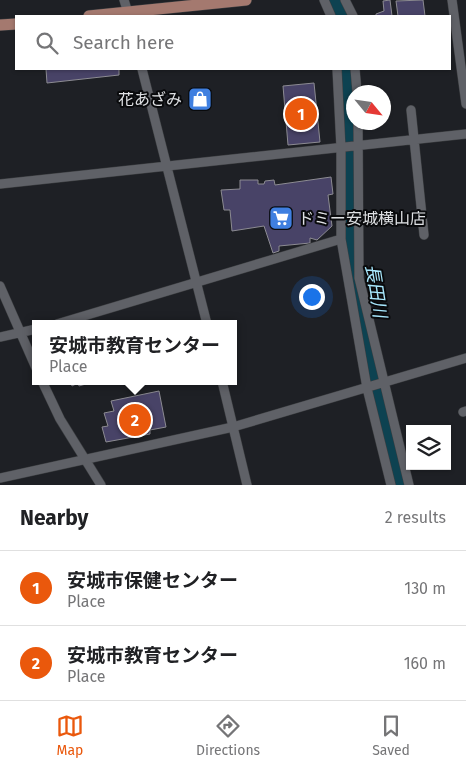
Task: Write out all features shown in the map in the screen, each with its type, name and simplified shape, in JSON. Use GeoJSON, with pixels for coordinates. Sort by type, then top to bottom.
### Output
{"type":"FeatureCollection","features":[{"type":"Feature","properties":{"kind":"main road"},"geometry":{"type":"LineString","coordinates":[[108,15],[246,0]]}},
{"type":"Feature","properties":{"kind":"main road"},"geometry":{"type":"LineString","coordinates":[[0,26],[15,24]]}},
{"type":"Feature","properties":{"kind":"street"},"geometry":{"type":"LineString","coordinates":[[124,0],[128,14]]}},
{"type":"Feature","properties":{"kind":"street"},"geometry":{"type":"LineString","coordinates":[[324,0],[331,15]]}},
{"type":"Feature","properties":{"kind":"street"},"geometry":{"type":"LineString","coordinates":[[345,0],[352,15]]}},
{"type":"Feature","properties":{"kind":"street"},"geometry":{"type":"LineString","coordinates":[[452,0],[466,104]]}},
{"type":"Feature","properties":{"kind":"street"},"geometry":{"type":"LineString","coordinates":[[142,70],[206,320]]}},
{"type":"Feature","properties":{"kind":"street"},"geometry":{"type":"LineString","coordinates":[[337,70],[350,147],[359,278],[392,485]]}},
{"type":"Feature","properties":{"kind":"street"},"geometry":{"type":"LineString","coordinates":[[355,70],[356,85]]}},
{"type":"Feature","properties":{"kind":"street"},"geometry":{"type":"LineString","coordinates":[[412,110],[424,235]]}},
{"type":"Feature","properties":{"kind":"street"},"geometry":{"type":"LineString","coordinates":[[355,130],[350,147],[341,240],[375,385],[408,485]]}},
{"type":"Feature","properties":{"kind":"street"},"geometry":{"type":"LineString","coordinates":[[0,184],[166,168],[466,134]]}},
{"type":"Feature","properties":{"kind":"street"},"geometry":{"type":"LineString","coordinates":[[71,320],[341,240]]}},
{"type":"Feature","properties":{"kind":"street"},"geometry":{"type":"LineString","coordinates":[[0,286],[32,358]]}},
{"type":"Feature","properties":{"kind":"street"},"geometry":{"type":"LineString","coordinates":[[0,337],[32,330]]}},
{"type":"Feature","properties":{"kind":"street"},"geometry":{"type":"LineString","coordinates":[[0,478],[234,427],[466,358]]}},
{"type":"Feature","properties":{"kind":"street"},"geometry":{"type":"LineString","coordinates":[[44,385],[60,419],[86,458],[101,485]]}},
{"type":"Feature","properties":{"kind":"street"},"geometry":{"type":"LineString","coordinates":[[223,385],[246,485]]}},
{"type":"Feature","properties":{"kind":"building"},"geometry":{"type":"Polygon","coordinates":[[[390,0],[392,15],[376,15],[384,11],[383,1],[390,0]]]}},
{"type":"Feature","properties":{"kind":"building"},"geometry":{"type":"Polygon","coordinates":[[[423,0],[425,15],[398,15],[396,1],[423,0]]]}},
{"type":"Feature","properties":{"kind":"building"},"geometry":{"type":"Polygon","coordinates":[[[46,70],[119,70],[119,75],[47,83],[46,70]]]}},
{"type":"Feature","properties":{"kind":"building"},"geometry":{"type":"Polygon","coordinates":[[[314,83],[320,142],[288,145],[283,86],[314,83]]]}},
{"type":"Feature","properties":{"kind":"building","name":"ドミー安城横山店"},"geometry":{"type":"Polygon","coordinates":[[[331,177],[333,194],[328,195],[332,226],[317,240],[310,238],[310,243],[279,246],[279,251],[273,253],[264,226],[232,231],[230,210],[224,210],[221,190],[240,189],[240,180],[258,180],[258,184],[264,184],[265,181],[274,180],[275,185],[331,177]]]}},
{"type":"Feature","properties":{"kind":"building"},"geometry":{"type":"Polygon","coordinates":[[[159,391],[166,427],[150,430],[150,434],[106,442],[102,427],[108,426],[104,413],[114,411],[111,401],[159,391]]]}},
{"type":"Feature","properties":{"kind":"waterway","name":"長田川"},"geometry":{"type":"LineString","coordinates":[[334,0],[340,15]]}},
{"type":"Feature","properties":{"kind":"waterway","name":"長田川"},"geometry":{"type":"LineString","coordinates":[[345,70],[349,135],[351,277],[375,395],[400,485]]}},
{"type":"Feature","properties":{"kind":"place","name":"花あざみ"},"geometry":{"type":"Point","coordinates":[200,99]}},
{"type":"Feature","properties":{"kind":"place","name":"安城市保健センター"},"geometry":{"type":"Point","coordinates":[301,114]}},
{"type":"Feature","properties":{"kind":"place","name":"ドミー安城横山店"},"geometry":{"type":"Point","coordinates":[281,218]}},
{"type":"Feature","properties":{"kind":"place","name":"安城市教育センター"},"geometry":{"type":"Point","coordinates":[135,420]}}]}
